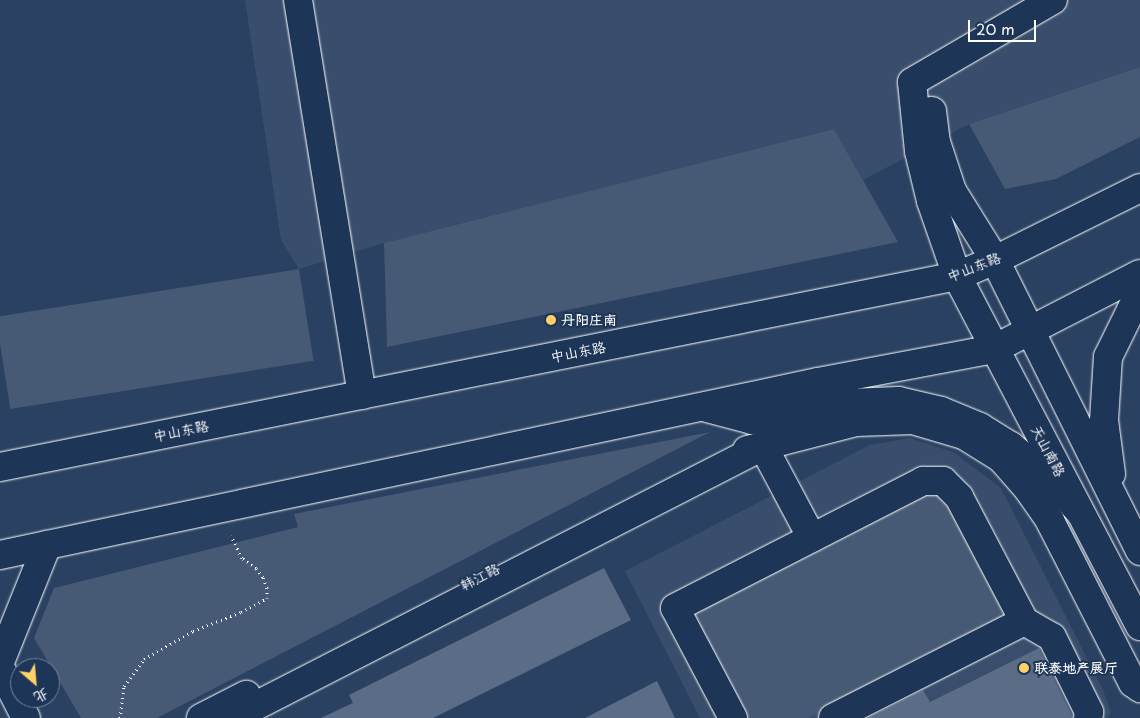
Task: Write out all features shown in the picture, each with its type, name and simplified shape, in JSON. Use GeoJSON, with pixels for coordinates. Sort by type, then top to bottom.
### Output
{"type":"FeatureCollection","features":[{"type":"Feature","properties":{"kind":"main road"},"geometry":{"type":"LineString","coordinates":[[298,0],[362,395]]}},
{"type":"Feature","properties":{"kind":"main road"},"geometry":{"type":"LineString","coordinates":[[1053,0],[928,73],[936,142],[952,191],[995,260],[1113,493],[1140,551]]}},
{"type":"Feature","properties":{"kind":"main road","name":"天山南路"},"geometry":{"type":"LineString","coordinates":[[928,73],[912,82],[919,151],[931,201],[958,276],[1140,626]]}},
{"type":"Feature","properties":{"kind":"main road","name":"中山东路"},"geometry":{"type":"LineString","coordinates":[[0,467],[958,276],[995,260],[1140,188]]}},
{"type":"Feature","properties":{"kind":"main road"},"geometry":{"type":"LineString","coordinates":[[0,555],[701,407],[994,348],[1140,274]]}},
{"type":"Feature","properties":{"kind":"main road"},"geometry":{"type":"LineString","coordinates":[[1113,493],[1104,420],[1108,357],[1132,308],[1140,303]]}},
{"type":"Feature","properties":{"kind":"main road"},"geometry":{"type":"LineString","coordinates":[[701,407],[752,420],[848,403],[899,401],[942,411],[980,427],[1011,446],[1057,486],[1080,512]]}},
{"type":"Feature","properties":{"kind":"main road"},"geometry":{"type":"LineString","coordinates":[[812,538],[763,446],[856,422],[913,420],[964,435],[1002,458],[1028,488],[1050,521],[1133,683],[1140,688]]}},
{"type":"Feature","properties":{"kind":"main road","name":"韩江路"},"geometry":{"type":"LineString","coordinates":[[232,718],[763,446]]}},
{"type":"Feature","properties":{"kind":"main road","name":"韩江路"},"geometry":{"type":"LineString","coordinates":[[200,718],[719,457],[763,446]]}},
{"type":"Feature","properties":{"kind":"main road"},"geometry":{"type":"LineString","coordinates":[[732,718],[676,608],[923,481],[943,481],[959,497],[1024,621],[1052,637],[1089,712],[1088,718]]}},
{"type":"Feature","properties":{"kind":"main road"},"geometry":{"type":"LineString","coordinates":[[0,662],[47,545]]}},
{"type":"Feature","properties":{"kind":"main road"},"geometry":{"type":"LineString","coordinates":[[833,718],[1024,621]]}},
{"type":"Feature","properties":{"kind":"main road"},"geometry":{"type":"LineString","coordinates":[[0,667],[26,718]]}},
{"type":"Feature","properties":{"kind":"path"},"geometry":{"type":"LineString","coordinates":[[120,718],[124,686],[144,659],[193,631],[241,612],[267,598],[267,588],[263,577],[256,568],[242,558],[233,543],[231,535]]}},
{"type":"Feature","properties":{"kind":"shaded area"},"geometry":{"type":"Polygon","coordinates":[[[245,0],[1140,0],[1140,67],[969,124],[863,180],[834,129],[384,243],[299,269],[281,240],[245,0]]]}},
{"type":"Feature","properties":{"kind":"shaded area"},"geometry":{"type":"Polygon","coordinates":[[[1140,67],[1140,137],[1056,179],[1005,189],[969,124],[1140,67]]]}},
{"type":"Feature","properties":{"kind":"shaded area"},"geometry":{"type":"Polygon","coordinates":[[[834,129],[898,242],[387,347],[384,243],[834,129]]]}},
{"type":"Feature","properties":{"kind":"shaded area"},"geometry":{"type":"Polygon","coordinates":[[[299,269],[314,361],[10,409],[0,344],[0,316],[299,269]]]}},
{"type":"Feature","properties":{"kind":"shaded area"},"geometry":{"type":"Polygon","coordinates":[[[710,432],[157,718],[81,718],[60,682],[60,658],[46,658],[34,638],[54,588],[298,527],[294,514],[710,432]]]}},
{"type":"Feature","properties":{"kind":"shaded area"},"geometry":{"type":"Polygon","coordinates":[[[910,438],[953,452],[1001,488],[1103,690],[1111,712],[1108,718],[700,718],[625,571],[870,445],[910,438]]]}},
{"type":"Feature","properties":{"kind":"shaded area"},"geometry":{"type":"Polygon","coordinates":[[[938,485],[1006,616],[808,718],[748,718],[693,612],[938,485]]]}},
{"type":"Feature","properties":{"kind":"building"},"geometry":{"type":"Polygon","coordinates":[[[604,568],[631,620],[433,718],[321,718],[353,703],[349,695],[604,568]]]}},
{"type":"Feature","properties":{"kind":"building","name":"联泰地产展厅"},"geometry":{"type":"Polygon","coordinates":[[[1039,648],[1073,718],[868,718],[923,690],[930,702],[1039,648]]]}},
{"type":"Feature","properties":{"kind":"building"},"geometry":{"type":"Polygon","coordinates":[[[657,681],[675,718],[585,718],[657,681]]]}},
{"type":"Feature","properties":{"kind":"place","name":"丹阳庄南"},"geometry":{"type":"Point","coordinates":[551,320]}},
{"type":"Feature","properties":{"kind":"place","name":"联泰地产展厅"},"geometry":{"type":"Point","coordinates":[1024,668]}}]}
